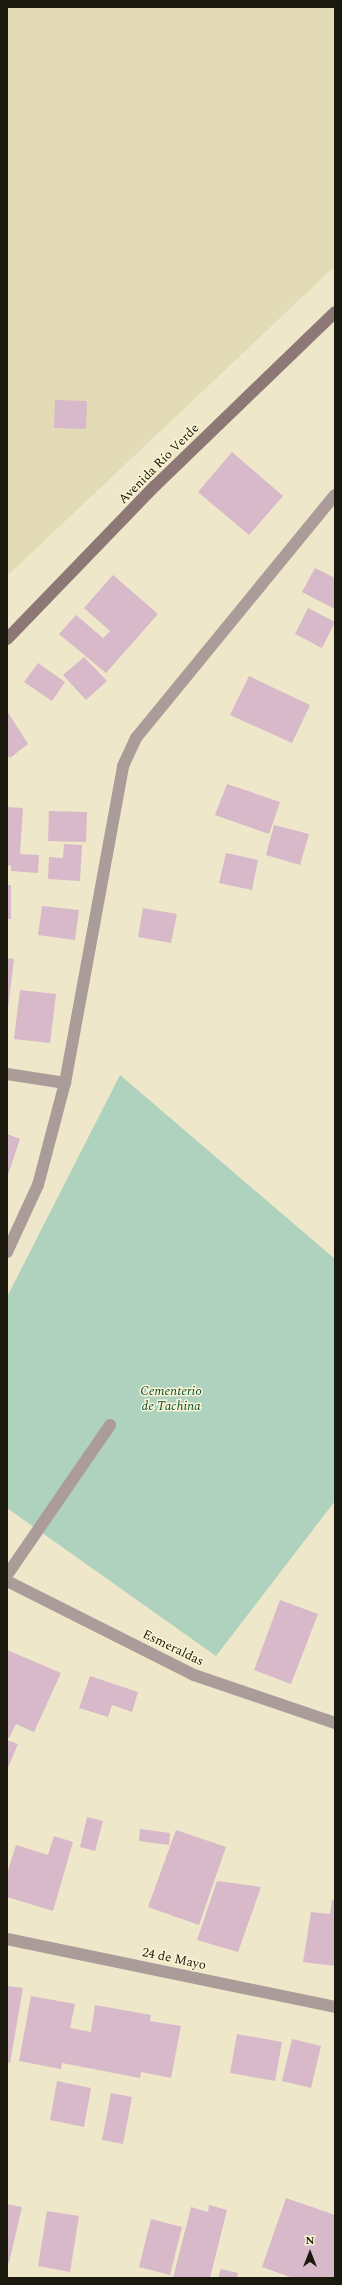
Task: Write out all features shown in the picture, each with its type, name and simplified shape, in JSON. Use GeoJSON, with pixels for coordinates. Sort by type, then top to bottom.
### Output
{"type":"FeatureCollection","features":[{"type":"Feature","properties":{"kind":"main road","name":"Avenida Río Verde"},"geometry":{"type":"LineString","coordinates":[[7,639],[155,486],[335,312]]}},
{"type":"Feature","properties":{"kind":"street"},"geometry":{"type":"LineString","coordinates":[[7,1252],[38,1185],[65,1083],[123,766],[136,738],[335,495]]}},
{"type":"Feature","properties":{"kind":"street"},"geometry":{"type":"LineString","coordinates":[[7,1074],[65,1083]]}},
{"type":"Feature","properties":{"kind":"street"},"geometry":{"type":"LineString","coordinates":[[7,1575],[110,1425]]}},
{"type":"Feature","properties":{"kind":"street","name":"Esmeraldas"},"geometry":{"type":"LineString","coordinates":[[7,1581],[194,1675],[335,1722]]}},
{"type":"Feature","properties":{"kind":"street","name":"24 de Mayo"},"geometry":{"type":"LineString","coordinates":[[7,1939],[335,2007]]}},
{"type":"Feature","properties":{"kind":"shaded area"},"geometry":{"type":"Polygon","coordinates":[[[7,7],[335,7],[335,266],[7,576],[7,7]]]}},
{"type":"Feature","properties":{"kind":"green space","name":"Cementerio de Tachina"},"geometry":{"type":"Polygon","coordinates":[[[120,1075],[335,1259],[335,1501],[216,1656],[7,1508],[7,1297],[120,1075]]]}},
{"type":"Feature","properties":{"kind":"building"},"geometry":{"type":"Polygon","coordinates":[[[55,400],[87,401],[86,429],[54,428],[55,400]]]}},
{"type":"Feature","properties":{"kind":"building"},"geometry":{"type":"Polygon","coordinates":[[[232,452],[283,496],[249,535],[198,492],[232,452]]]}},
{"type":"Feature","properties":{"kind":"building"},"geometry":{"type":"Polygon","coordinates":[[[315,568],[335,578],[335,609],[302,592],[315,568]]]}},
{"type":"Feature","properties":{"kind":"building"},"geometry":{"type":"Polygon","coordinates":[[[113,575],[158,614],[106,673],[59,634],[76,615],[103,638],[110,631],[84,608],[113,575]]]}},
{"type":"Feature","properties":{"kind":"building"},"geometry":{"type":"Polygon","coordinates":[[[308,608],[335,622],[322,648],[295,634],[308,608]]]}},
{"type":"Feature","properties":{"kind":"building"},"geometry":{"type":"Polygon","coordinates":[[[84,657],[107,681],[86,700],[63,675],[84,657]]]}},
{"type":"Feature","properties":{"kind":"building"},"geometry":{"type":"Polygon","coordinates":[[[38,663],[65,682],[52,701],[24,682],[38,663]]]}},
{"type":"Feature","properties":{"kind":"building"},"geometry":{"type":"Polygon","coordinates":[[[249,676],[310,705],[292,743],[230,715],[249,676]]]}},
{"type":"Feature","properties":{"kind":"building"},"geometry":{"type":"Polygon","coordinates":[[[7,711],[28,744],[10,758],[7,755],[7,711]]]}},
{"type":"Feature","properties":{"kind":"building"},"geometry":{"type":"Polygon","coordinates":[[[227,784],[280,802],[269,834],[215,815],[227,784]]]}},
{"type":"Feature","properties":{"kind":"building"},"geometry":{"type":"Polygon","coordinates":[[[7,807],[23,808],[20,854],[39,855],[38,873],[11,871],[11,866],[7,865],[7,807]]]}},
{"type":"Feature","properties":{"kind":"building"},"geometry":{"type":"Polygon","coordinates":[[[49,811],[87,812],[86,842],[48,841],[49,811]]]}},
{"type":"Feature","properties":{"kind":"building"},"geometry":{"type":"Polygon","coordinates":[[[274,825],[309,834],[300,865],[266,855],[274,825]]]}},
{"type":"Feature","properties":{"kind":"building"},"geometry":{"type":"Polygon","coordinates":[[[64,844],[82,845],[80,881],[48,879],[49,857],[63,858],[64,844]]]}},
{"type":"Feature","properties":{"kind":"building"},"geometry":{"type":"Polygon","coordinates":[[[226,853],[258,860],[252,890],[219,883],[226,853]]]}},
{"type":"Feature","properties":{"kind":"building"},"geometry":{"type":"Polygon","coordinates":[[[7,885],[11,885],[11,919],[7,919],[7,885]]]}},
{"type":"Feature","properties":{"kind":"building"},"geometry":{"type":"Polygon","coordinates":[[[42,906],[79,910],[75,940],[38,935],[42,906]]]}},
{"type":"Feature","properties":{"kind":"building"},"geometry":{"type":"Polygon","coordinates":[[[143,908],[177,914],[171,943],[138,937],[143,908]]]}},
{"type":"Feature","properties":{"kind":"building"},"geometry":{"type":"Polygon","coordinates":[[[7,958],[14,959],[8,1008],[7,1007],[7,958]]]}},
{"type":"Feature","properties":{"kind":"building"},"geometry":{"type":"Polygon","coordinates":[[[20,990],[56,994],[50,1043],[14,1039],[20,990]]]}},
{"type":"Feature","properties":{"kind":"building"},"geometry":{"type":"Polygon","coordinates":[[[7,1134],[20,1139],[7,1178],[7,1134]]]}},
{"type":"Feature","properties":{"kind":"building"},"geometry":{"type":"Polygon","coordinates":[[[280,1600],[318,1614],[291,1684],[254,1670],[280,1600]]]}},
{"type":"Feature","properties":{"kind":"building"},"geometry":{"type":"Polygon","coordinates":[[[7,1650],[61,1673],[34,1732],[16,1724],[9,1738],[7,1737],[7,1650]]]}},
{"type":"Feature","properties":{"kind":"building"},"geometry":{"type":"Polygon","coordinates":[[[90,1676],[138,1692],[132,1712],[112,1705],[108,1717],[79,1708],[90,1676]]]}},
{"type":"Feature","properties":{"kind":"building"},"geometry":{"type":"Polygon","coordinates":[[[7,1740],[18,1744],[7,1770],[7,1740]]]}},
{"type":"Feature","properties":{"kind":"building"},"geometry":{"type":"Polygon","coordinates":[[[87,1817],[103,1821],[95,1851],[80,1847],[87,1817]]]}},
{"type":"Feature","properties":{"kind":"building"},"geometry":{"type":"Polygon","coordinates":[[[140,1829],[170,1833],[169,1845],[139,1841],[140,1829]]]}},
{"type":"Feature","properties":{"kind":"building"},"geometry":{"type":"Polygon","coordinates":[[[176,1830],[226,1847],[199,1925],[148,1907],[176,1830]]]}},
{"type":"Feature","properties":{"kind":"building"},"geometry":{"type":"Polygon","coordinates":[[[54,1836],[73,1842],[53,1911],[7,1897],[7,1874],[16,1845],[48,1855],[54,1836]]]}},
{"type":"Feature","properties":{"kind":"building"},"geometry":{"type":"Polygon","coordinates":[[[217,1881],[261,1887],[238,1952],[197,1940],[217,1881]]]}},
{"type":"Feature","properties":{"kind":"building"},"geometry":{"type":"Polygon","coordinates":[[[332,1900],[335,1900],[335,1966],[303,1962],[311,1912],[330,1914],[332,1900]]]}},
{"type":"Feature","properties":{"kind":"building"},"geometry":{"type":"Polygon","coordinates":[[[7,1986],[23,1988],[10,2063],[7,2062],[7,1986]]]}},
{"type":"Feature","properties":{"kind":"building"},"geometry":{"type":"Polygon","coordinates":[[[31,1996],[75,2004],[70,2028],[91,2032],[95,2005],[151,2015],[150,2021],[181,2026],[171,2078],[141,2072],[140,2078],[62,2063],[61,2069],[19,2061],[31,1996]]]}},
{"type":"Feature","properties":{"kind":"building"},"geometry":{"type":"Polygon","coordinates":[[[237,2034],[282,2042],[275,2081],[230,2073],[237,2034]]]}},
{"type":"Feature","properties":{"kind":"building"},"geometry":{"type":"Polygon","coordinates":[[[292,2039],[321,2046],[311,2088],[282,2081],[292,2039]]]}},
{"type":"Feature","properties":{"kind":"building"},"geometry":{"type":"Polygon","coordinates":[[[57,2081],[91,2088],[84,2127],[50,2120],[57,2081]]]}},
{"type":"Feature","properties":{"kind":"building"},"geometry":{"type":"Polygon","coordinates":[[[111,2093],[132,2097],[123,2144],[102,2140],[111,2093]]]}},
{"type":"Feature","properties":{"kind":"building"},"geometry":{"type":"Polygon","coordinates":[[[286,2198],[335,2215],[335,2278],[293,2278],[262,2267],[286,2198]]]}},
{"type":"Feature","properties":{"kind":"building"},"geometry":{"type":"Polygon","coordinates":[[[7,2204],[22,2207],[9,2263],[7,2263],[7,2204]]]}},
{"type":"Feature","properties":{"kind":"building"},"geometry":{"type":"Polygon","coordinates":[[[209,2205],[227,2210],[210,2278],[173,2278],[191,2207],[208,2212],[209,2205]]]}},
{"type":"Feature","properties":{"kind":"building"},"geometry":{"type":"Polygon","coordinates":[[[47,2211],[79,2216],[70,2272],[38,2266],[47,2211]]]}},
{"type":"Feature","properties":{"kind":"building"},"geometry":{"type":"Polygon","coordinates":[[[151,2219],[182,2227],[170,2275],[139,2267],[151,2219]]]}},
{"type":"Feature","properties":{"kind":"building"},"geometry":{"type":"Polygon","coordinates":[[[221,2269],[238,2273],[237,2278],[218,2278],[221,2269]]]}}]}
